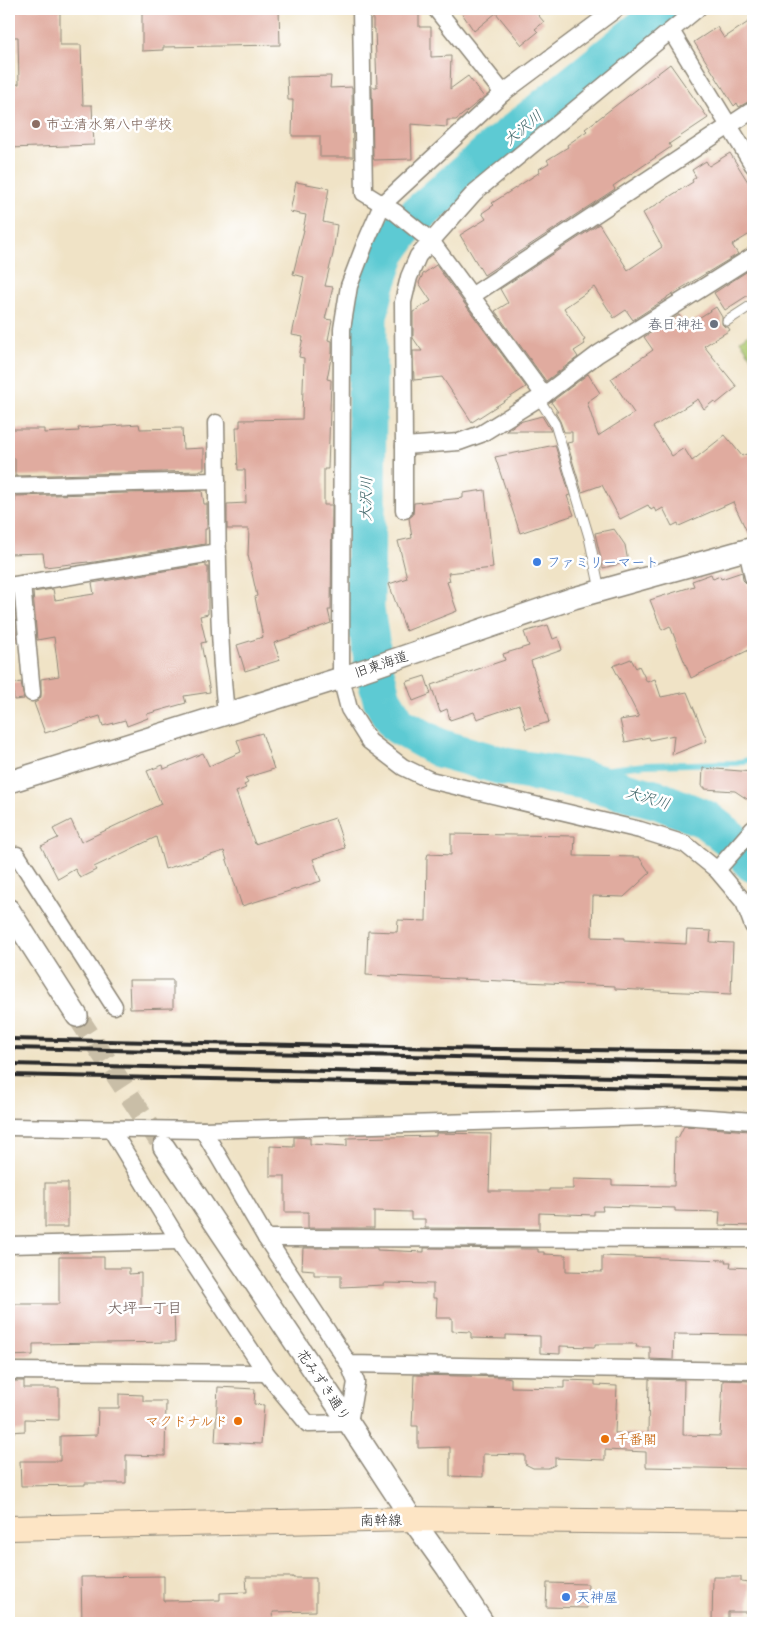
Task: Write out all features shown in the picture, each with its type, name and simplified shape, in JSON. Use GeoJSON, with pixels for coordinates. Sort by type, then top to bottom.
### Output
{"type":"FeatureCollection","features":[{"type":"Feature","properties":{"kind":"main road","name":"南幹線"},"geometry":{"type":"LineString","coordinates":[[9,1528],[412,1519],[753,1523]]}},
{"type":"Feature","properties":{"kind":"street"},"geometry":{"type":"LineString","coordinates":[[361,9],[364,193],[388,208],[432,242],[472,295],[542,397]]}},
{"type":"Feature","properties":{"kind":"street"},"geometry":{"type":"LineString","coordinates":[[436,9],[503,93]]}},
{"type":"Feature","properties":{"kind":"street"},"geometry":{"type":"LineString","coordinates":[[616,9],[503,93],[388,208],[365,244],[349,286],[342,329],[341,678],[349,709],[368,740],[403,767],[430,780],[640,830],[685,844],[717,870],[744,902],[753,926]]}},
{"type":"Feature","properties":{"kind":"street"},"geometry":{"type":"LineString","coordinates":[[404,510],[403,302],[409,277],[418,256],[475,192],[697,9]]}},
{"type":"Feature","properties":{"kind":"street"},"geometry":{"type":"LineString","coordinates":[[671,31],[753,165]]}},
{"type":"Feature","properties":{"kind":"street"},"geometry":{"type":"LineString","coordinates":[[472,295],[753,110]]}},
{"type":"Feature","properties":{"kind":"street"},"geometry":{"type":"LineString","coordinates":[[404,446],[459,442],[481,434],[542,397],[598,354],[753,256]]}},
{"type":"Feature","properties":{"kind":"street"},"geometry":{"type":"LineString","coordinates":[[216,423],[221,667],[226,714]]}},
{"type":"Feature","properties":{"kind":"street"},"geometry":{"type":"LineString","coordinates":[[9,486],[217,481]]}},
{"type":"Feature","properties":{"kind":"street"},"geometry":{"type":"LineString","coordinates":[[750,549],[753,577]]}},
{"type":"Feature","properties":{"kind":"street","name":"旧東海道"},"geometry":{"type":"LineString","coordinates":[[9,782],[341,678],[574,598],[750,549]]}},
{"type":"Feature","properties":{"kind":"street"},"geometry":{"type":"LineString","coordinates":[[32,693],[15,585],[218,552]]}},
{"type":"Feature","properties":{"kind":"street"},"geometry":{"type":"LineString","coordinates":[[717,870],[753,829]]}},
{"type":"Feature","properties":{"kind":"street"},"geometry":{"type":"LineString","coordinates":[[9,859],[17,855],[114,1006]]}},
{"type":"Feature","properties":{"kind":"street"},"geometry":{"type":"LineString","coordinates":[[9,910],[77,1016]]}},
{"type":"Feature","properties":{"kind":"street"},"geometry":{"type":"LineString","coordinates":[[9,1127],[203,1130],[681,1116],[753,1121]]}},
{"type":"Feature","properties":{"kind":"street"},"geometry":{"type":"LineString","coordinates":[[111,1129],[179,1241],[266,1373],[308,1424],[349,1423],[356,1382],[349,1364],[266,1238],[203,1130]]}},
{"type":"Feature","properties":{"kind":"street","name":"花みずき通り"},"geometry":{"type":"LineString","coordinates":[[164,1147],[412,1519],[448,1568],[483,1623]]}},
{"type":"Feature","properties":{"kind":"street"},"geometry":{"type":"LineString","coordinates":[[266,1238],[753,1239]]}},
{"type":"Feature","properties":{"kind":"street"},"geometry":{"type":"LineString","coordinates":[[9,1245],[179,1241]]}},
{"type":"Feature","properties":{"kind":"street"},"geometry":{"type":"LineString","coordinates":[[349,1364],[753,1371]]}},
{"type":"Feature","properties":{"kind":"street"},"geometry":{"type":"LineString","coordinates":[[9,1370],[266,1373]]}},
{"type":"Feature","properties":{"kind":"lane"},"geometry":{"type":"LineString","coordinates":[[727,321],[750,306],[753,310]]}},
{"type":"Feature","properties":{"kind":"lane"},"geometry":{"type":"LineString","coordinates":[[542,397],[555,424],[589,537],[600,591]]}},
{"type":"Feature","properties":{"kind":"green space"},"geometry":{"type":"Polygon","coordinates":[[[753,331],[753,360],[740,340],[753,331]]]}},
{"type":"Feature","properties":{"kind":"building"},"geometry":{"type":"Polygon","coordinates":[[[9,9],[60,9],[60,45],[81,45],[83,105],[92,105],[94,145],[9,148],[9,85],[19,84],[18,37],[9,37],[9,9]]]}},
{"type":"Feature","properties":{"kind":"building"},"geometry":{"type":"Polygon","coordinates":[[[142,9],[279,9],[280,45],[163,47],[163,50],[142,51],[142,9]]]}},
{"type":"Feature","properties":{"kind":"building"},"geometry":{"type":"Polygon","coordinates":[[[459,9],[533,9],[544,22],[535,29],[538,32],[522,45],[496,13],[474,31],[459,9]]]}},
{"type":"Feature","properties":{"kind":"building"},"geometry":{"type":"Polygon","coordinates":[[[373,12],[419,12],[419,27],[431,27],[431,57],[451,56],[450,89],[468,76],[484,97],[456,120],[447,120],[447,127],[411,124],[412,159],[374,160],[373,157],[372,87],[377,87],[373,12]]]}},
{"type":"Feature","properties":{"kind":"building"},"geometry":{"type":"Polygon","coordinates":[[[753,19],[753,99],[739,107],[737,103],[734,106],[694,42],[717,27],[724,38],[753,19]]]}},
{"type":"Feature","properties":{"kind":"building"},"geometry":{"type":"Polygon","coordinates":[[[670,64],[708,118],[669,144],[671,147],[613,186],[615,189],[484,275],[460,235],[486,219],[482,213],[494,205],[492,203],[540,172],[539,169],[549,163],[547,160],[568,147],[567,145],[587,131],[585,129],[670,64]]]}},
{"type":"Feature","properties":{"kind":"building"},"geometry":{"type":"Polygon","coordinates":[[[331,76],[330,88],[352,87],[353,157],[320,157],[320,136],[292,136],[293,100],[288,100],[287,77],[331,76]]]}},
{"type":"Feature","properties":{"kind":"building"},"geometry":{"type":"Polygon","coordinates":[[[730,153],[753,190],[753,232],[732,245],[738,254],[633,320],[626,310],[614,318],[594,287],[564,308],[585,340],[583,341],[585,344],[574,351],[578,357],[546,381],[495,311],[508,303],[500,289],[599,224],[628,270],[662,247],[643,213],[693,182],[692,180],[696,177],[692,170],[706,161],[709,166],[730,153]]]}},
{"type":"Feature","properties":{"kind":"building"},"geometry":{"type":"Polygon","coordinates":[[[296,182],[329,188],[323,222],[337,225],[333,254],[325,286],[333,287],[325,319],[332,320],[328,340],[332,341],[332,353],[327,379],[331,380],[328,469],[324,469],[324,505],[332,505],[331,610],[328,610],[331,623],[274,643],[280,660],[245,671],[237,645],[263,637],[248,555],[249,529],[227,529],[227,504],[246,503],[245,470],[238,470],[236,427],[240,427],[240,420],[302,419],[304,358],[299,357],[303,337],[292,335],[304,277],[293,274],[306,215],[290,212],[296,182]]]}},
{"type":"Feature","properties":{"kind":"building"},"geometry":{"type":"Polygon","coordinates":[[[436,265],[526,387],[472,422],[442,377],[414,380],[413,351],[422,351],[413,338],[413,312],[431,301],[419,283],[423,274],[436,265]]]}},
{"type":"Feature","properties":{"kind":"building"},"geometry":{"type":"Polygon","coordinates":[[[749,270],[753,276],[753,292],[725,310],[714,293],[749,270]]]}},
{"type":"Feature","properties":{"kind":"building"},"geometry":{"type":"Polygon","coordinates":[[[716,307],[722,317],[722,324],[730,330],[704,346],[737,387],[716,404],[714,401],[704,409],[698,399],[653,427],[672,456],[684,448],[692,461],[725,435],[742,456],[753,451],[753,536],[749,536],[733,502],[679,526],[678,523],[672,526],[663,508],[656,512],[654,508],[651,510],[648,505],[620,519],[602,485],[582,492],[567,443],[572,442],[572,432],[564,432],[555,412],[558,412],[551,402],[588,374],[600,393],[587,402],[598,436],[634,413],[611,379],[653,350],[644,337],[679,315],[686,326],[716,307]]]}},
{"type":"Feature","properties":{"kind":"building"},"geometry":{"type":"Polygon","coordinates":[[[542,416],[551,431],[506,431],[519,422],[542,416]]]}},
{"type":"Feature","properties":{"kind":"building"},"geometry":{"type":"Polygon","coordinates":[[[139,424],[140,429],[182,428],[183,449],[204,448],[204,470],[15,476],[15,458],[9,458],[9,429],[44,429],[44,433],[79,431],[78,428],[139,424]]]}},
{"type":"Feature","properties":{"kind":"building"},"geometry":{"type":"Polygon","coordinates":[[[555,445],[570,495],[567,496],[574,515],[520,533],[495,457],[555,445]]]}},
{"type":"Feature","properties":{"kind":"building"},"geometry":{"type":"Polygon","coordinates":[[[485,490],[493,568],[448,573],[450,581],[447,582],[457,611],[406,631],[389,584],[407,578],[398,541],[412,538],[409,518],[413,515],[414,503],[463,498],[463,493],[485,490]]]}},
{"type":"Feature","properties":{"kind":"building"},"geometry":{"type":"Polygon","coordinates":[[[202,491],[204,504],[207,504],[205,544],[88,563],[45,567],[43,553],[9,554],[9,502],[15,502],[16,496],[202,491]]]}},
{"type":"Feature","properties":{"kind":"building"},"geometry":{"type":"Polygon","coordinates":[[[614,529],[625,545],[628,562],[603,568],[595,533],[614,529]]]}},
{"type":"Feature","properties":{"kind":"building"},"geometry":{"type":"Polygon","coordinates":[[[206,564],[206,567],[208,567],[208,614],[200,616],[206,642],[201,643],[210,692],[184,696],[186,703],[147,714],[148,718],[127,726],[125,720],[103,726],[100,716],[45,733],[34,703],[41,697],[41,679],[59,676],[54,637],[37,640],[33,592],[53,589],[55,600],[94,594],[92,583],[206,564]]]}},
{"type":"Feature","properties":{"kind":"building"},"geometry":{"type":"Polygon","coordinates":[[[742,572],[743,580],[748,585],[753,601],[753,648],[691,678],[670,626],[662,630],[650,600],[694,586],[692,581],[711,574],[713,579],[720,576],[721,579],[742,572]]]}},
{"type":"Feature","properties":{"kind":"building"},"geometry":{"type":"Polygon","coordinates":[[[14,609],[17,642],[9,644],[9,610],[14,609]]]}},
{"type":"Feature","properties":{"kind":"building"},"geometry":{"type":"Polygon","coordinates":[[[548,625],[553,639],[558,637],[562,650],[531,661],[549,722],[526,729],[519,705],[477,719],[474,712],[450,720],[447,709],[440,712],[431,685],[505,660],[503,654],[529,646],[524,632],[548,625]]]}},
{"type":"Feature","properties":{"kind":"building"},"geometry":{"type":"Polygon","coordinates":[[[631,659],[636,668],[639,666],[647,682],[655,679],[661,697],[687,692],[707,741],[672,755],[674,735],[650,740],[649,737],[625,742],[620,720],[639,717],[613,666],[631,659]]]}},
{"type":"Feature","properties":{"kind":"building"},"geometry":{"type":"Polygon","coordinates":[[[425,676],[431,694],[413,701],[406,682],[425,676]]]}},
{"type":"Feature","properties":{"kind":"building"},"geometry":{"type":"Polygon","coordinates":[[[21,682],[24,699],[14,700],[12,684],[21,682]]]}},
{"type":"Feature","properties":{"kind":"building"},"geometry":{"type":"Polygon","coordinates":[[[262,733],[274,769],[245,778],[248,783],[244,785],[246,788],[236,792],[255,844],[335,818],[345,848],[313,859],[321,881],[242,906],[224,851],[165,869],[156,837],[94,867],[96,870],[80,878],[75,869],[58,879],[41,846],[58,838],[53,829],[71,820],[81,842],[161,804],[147,771],[163,765],[164,769],[203,753],[209,766],[241,752],[237,740],[262,733]]]}},
{"type":"Feature","properties":{"kind":"building"},"geometry":{"type":"Polygon","coordinates":[[[703,768],[753,772],[753,803],[735,791],[705,789],[705,787],[702,787],[703,768]]]}},
{"type":"Feature","properties":{"kind":"building"},"geometry":{"type":"Polygon","coordinates":[[[451,834],[575,836],[574,856],[639,857],[650,873],[624,897],[593,896],[592,937],[624,938],[624,941],[686,944],[687,930],[711,931],[710,942],[733,943],[731,994],[615,989],[615,986],[366,975],[368,931],[397,932],[398,920],[426,921],[427,857],[428,854],[451,855],[451,834]]]}},
{"type":"Feature","properties":{"kind":"building"},"geometry":{"type":"Polygon","coordinates":[[[129,980],[173,980],[173,1008],[130,1009],[129,980]]]}},
{"type":"Feature","properties":{"kind":"building"},"geometry":{"type":"Polygon","coordinates":[[[684,1126],[749,1131],[749,1136],[752,1136],[753,1226],[719,1225],[720,1212],[675,1211],[675,1208],[602,1206],[603,1211],[594,1211],[594,1215],[539,1213],[539,1229],[425,1228],[425,1219],[411,1219],[411,1212],[374,1211],[374,1228],[308,1228],[308,1212],[285,1212],[285,1176],[270,1176],[270,1146],[294,1147],[294,1137],[310,1138],[310,1144],[347,1146],[347,1138],[436,1136],[436,1133],[491,1134],[489,1191],[573,1189],[573,1179],[612,1180],[612,1185],[674,1186],[675,1138],[678,1138],[684,1126]]]}},
{"type":"Feature","properties":{"kind":"building"},"geometry":{"type":"Polygon","coordinates":[[[45,1183],[68,1183],[68,1227],[45,1227],[45,1183]]]}},
{"type":"Feature","properties":{"kind":"building"},"geometry":{"type":"Polygon","coordinates":[[[303,1248],[377,1248],[377,1250],[424,1252],[424,1248],[538,1249],[538,1252],[544,1252],[544,1254],[566,1255],[566,1271],[602,1272],[602,1256],[726,1260],[725,1262],[731,1262],[730,1267],[752,1268],[753,1335],[674,1334],[673,1360],[650,1359],[650,1347],[636,1347],[637,1344],[595,1344],[595,1347],[560,1346],[560,1354],[540,1353],[540,1336],[506,1335],[506,1339],[471,1338],[471,1332],[452,1331],[452,1318],[436,1318],[437,1298],[433,1298],[433,1284],[384,1283],[384,1285],[341,1287],[341,1275],[314,1275],[314,1270],[302,1269],[303,1248]]]}},
{"type":"Feature","properties":{"kind":"building"},"geometry":{"type":"Polygon","coordinates":[[[59,1257],[104,1257],[104,1268],[129,1268],[129,1274],[141,1273],[141,1307],[174,1306],[175,1342],[33,1344],[33,1355],[9,1356],[9,1304],[59,1304],[59,1257]]]}},
{"type":"Feature","properties":{"kind":"building"},"geometry":{"type":"Polygon","coordinates":[[[414,1375],[506,1377],[511,1378],[511,1387],[564,1388],[564,1380],[595,1381],[595,1385],[617,1386],[615,1433],[648,1434],[649,1379],[684,1380],[683,1435],[720,1436],[723,1380],[750,1381],[749,1419],[753,1419],[753,1469],[646,1467],[646,1452],[605,1450],[605,1460],[555,1458],[555,1465],[548,1468],[533,1468],[525,1464],[525,1455],[483,1454],[483,1477],[450,1476],[450,1447],[418,1448],[418,1426],[412,1426],[414,1375]]]}},
{"type":"Feature","properties":{"kind":"building"},"geometry":{"type":"Polygon","coordinates":[[[9,1381],[24,1381],[24,1388],[59,1388],[59,1420],[25,1419],[25,1431],[9,1432],[9,1381]]]}},
{"type":"Feature","properties":{"kind":"building"},"geometry":{"type":"Polygon","coordinates":[[[218,1387],[255,1389],[254,1404],[264,1405],[261,1444],[215,1442],[218,1387]]]}},
{"type":"Feature","properties":{"kind":"building"},"geometry":{"type":"Polygon","coordinates":[[[119,1394],[143,1395],[143,1401],[166,1401],[165,1456],[126,1455],[126,1483],[21,1486],[20,1461],[60,1461],[60,1436],[97,1435],[98,1408],[119,1408],[119,1394]]]}},
{"type":"Feature","properties":{"kind":"building"},"geometry":{"type":"Polygon","coordinates":[[[164,1576],[164,1601],[220,1600],[220,1593],[247,1592],[246,1577],[316,1578],[316,1611],[273,1612],[274,1623],[82,1623],[81,1577],[164,1576]]]}},
{"type":"Feature","properties":{"kind":"building"},"geometry":{"type":"Polygon","coordinates":[[[713,1577],[741,1577],[741,1582],[749,1583],[749,1612],[728,1612],[728,1623],[712,1623],[713,1577]]]}},
{"type":"Feature","properties":{"kind":"building"},"geometry":{"type":"Polygon","coordinates":[[[547,1583],[588,1584],[587,1608],[546,1607],[547,1583]]]}},
{"type":"Feature","properties":{"kind":"waterway","name":"大沢川"},"geometry":{"type":"LineString","coordinates":[[667,9],[489,153],[406,225],[387,253],[376,284],[368,317],[365,609],[375,672],[382,699],[398,725],[439,748],[506,767],[584,780],[658,800],[705,819],[737,844],[753,863]]}},
{"type":"Feature","properties":{"kind":"waterway"},"geometry":{"type":"LineString","coordinates":[[557,775],[645,765],[736,763],[753,759]]}},
{"type":"Feature","properties":{"kind":"tunnel"},"geometry":{"type":"LineString","coordinates":[[77,1016],[162,1145]]}},
{"type":"Feature","properties":{"kind":"railway"},"geometry":{"type":"LineString","coordinates":[[9,1039],[493,1049],[753,1052]]}},
{"type":"Feature","properties":{"kind":"railway"},"geometry":{"type":"LineString","coordinates":[[9,1048],[753,1063]]}},
{"type":"Feature","properties":{"kind":"railway"},"geometry":{"type":"LineString","coordinates":[[9,1064],[753,1080]]}},
{"type":"Feature","properties":{"kind":"railway"},"geometry":{"type":"LineString","coordinates":[[9,1075],[753,1090]]}},
{"type":"Feature","properties":{"kind":"place","name":"市立清水第八中学校"},"geometry":{"type":"Point","coordinates":[36,124]}},
{"type":"Feature","properties":{"kind":"place","name":"春日神社"},"geometry":{"type":"Point","coordinates":[714,324]}},
{"type":"Feature","properties":{"kind":"place","name":"ファミリーマート"},"geometry":{"type":"Point","coordinates":[537,562]}},
{"type":"Feature","properties":{"kind":"place","name":"マクドナルド"},"geometry":{"type":"Point","coordinates":[238,1421]}},
{"type":"Feature","properties":{"kind":"place","name":"千番閣"},"geometry":{"type":"Point","coordinates":[605,1439]}},
{"type":"Feature","properties":{"kind":"place","name":"天神屋"},"geometry":{"type":"Point","coordinates":[566,1597]}},
{"type":"Feature","properties":{"kind":"district","name":"大坪一丁目"},"geometry":{"type":"Point","coordinates":[145,1308]}}]}
